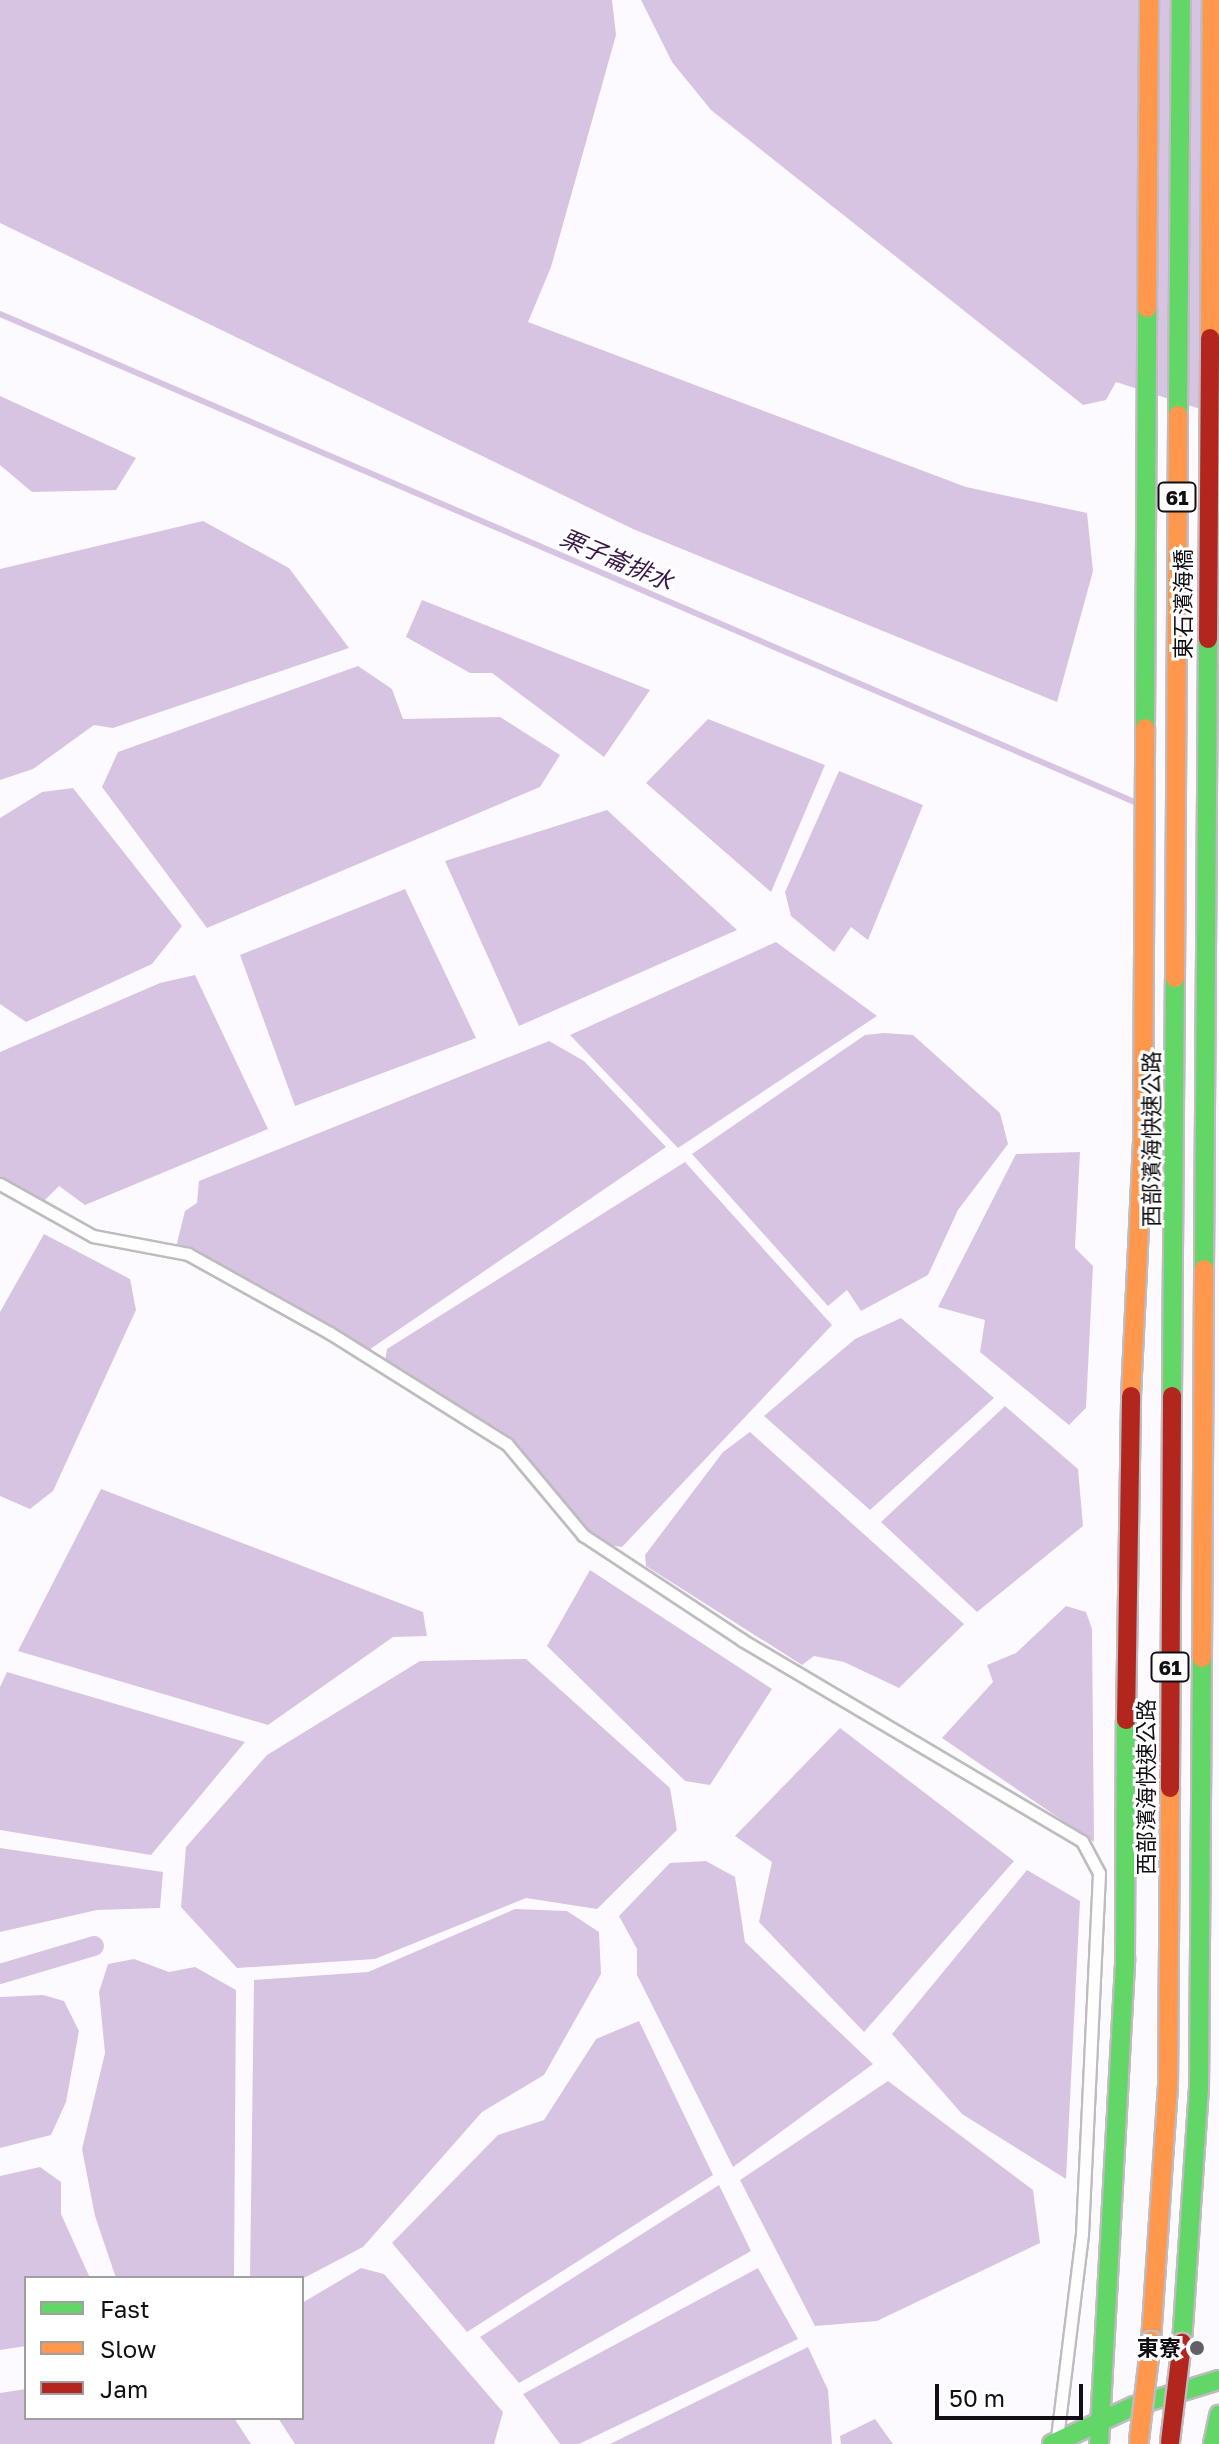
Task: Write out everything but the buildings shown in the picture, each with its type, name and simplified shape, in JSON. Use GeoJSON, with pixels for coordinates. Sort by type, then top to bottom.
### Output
{"type":"FeatureCollection","features":[{"type":"Feature","properties":{"kind":"main road","name":"東石濱海橋"},"geometry":{"type":"LineString","coordinates":[[1099,2444],[1105,2418],[1125,1959],[1128,1472],[1146,975],[1149,0]]}},
{"type":"Feature","properties":{"kind":"main road","name":"東石濱海橋"},"geometry":{"type":"LineString","coordinates":[[1175,993],[1181,0]]}},
{"type":"Feature","properties":{"kind":"main road","name":"東石濱海橋"},"geometry":{"type":"LineString","coordinates":[[1170,2443],[1182,2343],[1199,2090],[1212,0]]}},
{"type":"Feature","properties":{"kind":"main road","name":"西部濱海快速公路"},"geometry":{"type":"LineString","coordinates":[[1139,2442],[1151,2341],[1168,2088],[1175,993]]}},
{"type":"Feature","properties":{"kind":"main road"},"geometry":{"type":"LineString","coordinates":[[1054,2442],[1105,2418],[1219,2380]]}},
{"type":"Feature","properties":{"kind":"main road"},"geometry":{"type":"LineString","coordinates":[[1213,2444],[1219,2415]]}},
{"type":"Feature","properties":{"kind":"lane"},"geometry":{"type":"LineString","coordinates":[[0,1184],[93,1236],[188,1254],[330,1333],[507,1444],[583,1535],[742,1640],[1082,1841],[1099,1873],[1082,2234],[1070,2374],[1054,2442]]}},
{"type":"Feature","properties":{"kind":"shaded area"},"geometry":{"type":"Polygon","coordinates":[[[0,0],[612,0],[616,35],[551,267],[528,322],[966,487],[1087,513],[1093,571],[1057,702],[633,529],[0,223],[0,0]]]}},
{"type":"Feature","properties":{"kind":"shaded area"},"geometry":{"type":"Polygon","coordinates":[[[641,0],[1219,0],[1219,415],[1116,382],[1106,400],[1083,405],[711,110],[672,62],[641,0]]]}},
{"type":"Feature","properties":{"kind":"shaded area"},"geometry":{"type":"Polygon","coordinates":[[[0,396],[136,458],[116,490],[32,492],[0,465],[0,396]]]}},
{"type":"Feature","properties":{"kind":"shaded area"},"geometry":{"type":"Polygon","coordinates":[[[203,521],[289,568],[349,648],[113,728],[94,725],[33,769],[0,780],[0,569],[203,521]]]}},
{"type":"Feature","properties":{"kind":"shaded area"},"geometry":{"type":"Polygon","coordinates":[[[422,600],[650,690],[604,757],[492,673],[470,673],[406,637],[422,600]]]}},
{"type":"Feature","properties":{"kind":"shaded area"},"geometry":{"type":"Polygon","coordinates":[[[358,666],[392,689],[403,719],[500,717],[560,755],[540,787],[207,928],[102,787],[118,752],[358,666]]]}},
{"type":"Feature","properties":{"kind":"shaded area"},"geometry":{"type":"Polygon","coordinates":[[[708,719],[825,765],[771,892],[646,783],[708,719]]]}},
{"type":"Feature","properties":{"kind":"shaded area"},"geometry":{"type":"Polygon","coordinates":[[[839,771],[923,805],[868,940],[851,927],[834,952],[791,916],[785,892],[839,771]]]}},
{"type":"Feature","properties":{"kind":"shaded area"},"geometry":{"type":"Polygon","coordinates":[[[73,788],[182,926],[152,964],[26,1022],[0,1004],[0,818],[42,792],[73,788]]]}},
{"type":"Feature","properties":{"kind":"shaded area"},"geometry":{"type":"Polygon","coordinates":[[[607,810],[737,930],[519,1026],[445,861],[607,810]]]}},
{"type":"Feature","properties":{"kind":"shaded area"},"geometry":{"type":"Polygon","coordinates":[[[405,889],[476,1038],[295,1106],[240,955],[405,889]]]}},
{"type":"Feature","properties":{"kind":"shaded area"},"geometry":{"type":"Polygon","coordinates":[[[776,942],[877,1016],[678,1148],[570,1035],[776,942]]]}},
{"type":"Feature","properties":{"kind":"shaded area"},"geometry":{"type":"Polygon","coordinates":[[[195,975],[268,1129],[85,1205],[59,1186],[41,1204],[0,1183],[0,1052],[160,983],[195,975]]]}},
{"type":"Feature","properties":{"kind":"shaded area"},"geometry":{"type":"Polygon","coordinates":[[[865,1035],[913,1035],[1000,1113],[1008,1144],[958,1210],[928,1275],[861,1311],[847,1290],[828,1306],[692,1154],[865,1035]]]}},
{"type":"Feature","properties":{"kind":"shaded area"},"geometry":{"type":"Polygon","coordinates":[[[549,1041],[584,1061],[666,1147],[363,1354],[175,1251],[185,1211],[197,1203],[199,1181],[549,1041]]]}},
{"type":"Feature","properties":{"kind":"shaded area"},"geometry":{"type":"Polygon","coordinates":[[[1080,1152],[1075,1248],[1093,1266],[1086,1408],[1069,1425],[980,1352],[985,1320],[938,1307],[1016,1154],[1080,1152]]]}},
{"type":"Feature","properties":{"kind":"shaded area"},"geometry":{"type":"Polygon","coordinates":[[[685,1162],[832,1325],[622,1547],[595,1543],[522,1458],[384,1367],[387,1349],[685,1162]]]}},
{"type":"Feature","properties":{"kind":"shaded area"},"geometry":{"type":"Polygon","coordinates":[[[44,1234],[130,1279],[136,1310],[53,1491],[30,1509],[0,1496],[0,1312],[44,1234]]]}},
{"type":"Feature","properties":{"kind":"shaded area"},"geometry":{"type":"Polygon","coordinates":[[[901,1318],[994,1398],[870,1510],[764,1416],[855,1339],[901,1318]]]}},
{"type":"Feature","properties":{"kind":"shaded area"},"geometry":{"type":"Polygon","coordinates":[[[1005,1406],[1078,1469],[1083,1526],[977,1612],[881,1522],[1005,1406]]]}},
{"type":"Feature","properties":{"kind":"shaded area"},"geometry":{"type":"Polygon","coordinates":[[[750,1432],[964,1624],[899,1688],[844,1662],[814,1656],[802,1665],[646,1566],[645,1555],[723,1452],[750,1432]]]}},
{"type":"Feature","properties":{"kind":"shaded area"},"geometry":{"type":"Polygon","coordinates":[[[101,1489],[423,1612],[427,1636],[393,1637],[268,1725],[18,1651],[101,1489]]]}},
{"type":"Feature","properties":{"kind":"shaded area"},"geometry":{"type":"Polygon","coordinates":[[[590,1570],[772,1689],[710,1785],[685,1781],[547,1646],[590,1570]]]}},
{"type":"Feature","properties":{"kind":"shaded area"},"geometry":{"type":"Polygon","coordinates":[[[1066,1606],[1086,1612],[1092,1629],[1094,1842],[942,1738],[993,1682],[987,1665],[1016,1653],[1066,1606]]]}},
{"type":"Feature","properties":{"kind":"shaded area"},"geometry":{"type":"Polygon","coordinates":[[[526,1659],[670,1788],[677,1830],[597,1909],[526,1898],[375,1959],[237,1968],[181,1907],[186,1847],[267,1755],[420,1661],[526,1659]]]}},
{"type":"Feature","properties":{"kind":"shaded area"},"geometry":{"type":"Polygon","coordinates":[[[7,1672],[245,1742],[151,1855],[0,1830],[0,1687],[7,1672]]]}},
{"type":"Feature","properties":{"kind":"shaded area"},"geometry":{"type":"Polygon","coordinates":[[[840,1728],[1014,1861],[864,2032],[759,1922],[772,1862],[735,1836],[840,1728]]]}},
{"type":"Feature","properties":{"kind":"shaded area"},"geometry":{"type":"Polygon","coordinates":[[[0,1848],[163,1872],[160,1908],[97,1910],[0,1932],[0,1848]]]}},
{"type":"Feature","properties":{"kind":"shaded area"},"geometry":{"type":"Polygon","coordinates":[[[706,1861],[735,1877],[745,1942],[873,2064],[733,2167],[637,1975],[637,1949],[619,1916],[670,1863],[706,1861]]]}},
{"type":"Feature","properties":{"kind":"shaded area"},"geometry":{"type":"Polygon","coordinates":[[[1027,1870],[1080,1901],[1066,2179],[962,2114],[892,2034],[1027,1870]]]}},
{"type":"Feature","properties":{"kind":"shaded area"},"geometry":{"type":"Polygon","coordinates":[[[515,1909],[567,1911],[599,1932],[601,1974],[544,2075],[482,2112],[363,2247],[304,2278],[250,2276],[254,1980],[368,1972],[515,1909]]]}},
{"type":"Feature","properties":{"kind":"shaded area"},"geometry":{"type":"Polygon","coordinates":[[[134,1959],[169,1972],[195,1967],[236,1990],[234,2276],[115,2276],[95,2216],[82,2149],[105,2053],[99,1992],[108,1964],[134,1959]]]}},
{"type":"Feature","properties":{"kind":"shaded area"},"geometry":{"type":"Polygon","coordinates":[[[43,1995],[64,2001],[79,2031],[66,2102],[51,2135],[0,2148],[0,1997],[43,1995]]]}},
{"type":"Feature","properties":{"kind":"shaded area"},"geometry":{"type":"Polygon","coordinates":[[[639,2021],[713,2175],[467,2332],[392,2243],[498,2135],[544,2120],[596,2039],[639,2021]]]}},
{"type":"Feature","properties":{"kind":"shaded area"},"geometry":{"type":"Polygon","coordinates":[[[888,2081],[1033,2190],[1040,2243],[877,2321],[815,2326],[740,2180],[888,2081]]]}},
{"type":"Feature","properties":{"kind":"shaded area"},"geometry":{"type":"Polygon","coordinates":[[[40,2167],[61,2182],[61,2214],[89,2276],[24,2276],[24,2346],[0,2350],[0,2176],[40,2167]]]}},
{"type":"Feature","properties":{"kind":"shaded area"},"geometry":{"type":"Polygon","coordinates":[[[719,2185],[751,2251],[519,2383],[480,2337],[719,2185]]]}},
{"type":"Feature","properties":{"kind":"shaded area"},"geometry":{"type":"Polygon","coordinates":[[[361,2268],[384,2274],[503,2412],[494,2444],[295,2444],[279,2420],[304,2420],[304,2302],[361,2268]]]}},
{"type":"Feature","properties":{"kind":"shaded area"},"geometry":{"type":"Polygon","coordinates":[[[758,2268],[798,2339],[579,2444],[560,2444],[523,2394],[758,2268]]]}},
{"type":"Feature","properties":{"kind":"shaded area"},"geometry":{"type":"Polygon","coordinates":[[[808,2347],[828,2390],[832,2444],[610,2444],[808,2347]]]}},
{"type":"Feature","properties":{"kind":"shaded area"},"geometry":{"type":"Polygon","coordinates":[[[24,2389],[24,2420],[235,2420],[251,2444],[0,2444],[0,2393],[24,2389]]]}},
{"type":"Feature","properties":{"kind":"shaded area"},"geometry":{"type":"Polygon","coordinates":[[[875,2419],[893,2444],[841,2444],[840,2436],[875,2419]]]}},
{"type":"Feature","properties":{"kind":"waterway","name":"栗子崙排水"},"geometry":{"type":"LineString","coordinates":[[0,314],[1135,802]]}},
{"type":"Feature","properties":{"kind":"waterway"},"geometry":{"type":"LineString","coordinates":[[0,1974],[94,1946]]}},
{"type":"Feature","properties":{"kind":"traffic: fast"},"geometry":{"type":"LineString","coordinates":[[1178,415],[1181,0]]}},
{"type":"Feature","properties":{"kind":"traffic: fast"},"geometry":{"type":"LineString","coordinates":[[1145,728],[1147,308]]}},
{"type":"Feature","properties":{"kind":"traffic: fast"},"geometry":{"type":"LineString","coordinates":[[1204,1269],[1208,639]]}},
{"type":"Feature","properties":{"kind":"traffic: fast"},"geometry":{"type":"LineString","coordinates":[[1172,1396],[1175,978]]}},
{"type":"Feature","properties":{"kind":"traffic: fast"},"geometry":{"type":"LineString","coordinates":[[1182,2343],[1199,2090],[1202,1658]]}},
{"type":"Feature","properties":{"kind":"traffic: fast"},"geometry":{"type":"LineString","coordinates":[[1099,2444],[1125,1959],[1126,1720]]}},
{"type":"Feature","properties":{"kind":"traffic: fast"},"geometry":{"type":"LineString","coordinates":[[1052,2444],[1134,2406],[1219,2380]]}},
{"type":"Feature","properties":{"kind":"traffic: fast"},"geometry":{"type":"LineString","coordinates":[[1213,2444],[1219,2415]]}},
{"type":"Feature","properties":{"kind":"traffic: slow"},"geometry":{"type":"LineString","coordinates":[[1147,308],[1149,0]]}},
{"type":"Feature","properties":{"kind":"traffic: slow"},"geometry":{"type":"LineString","coordinates":[[1210,338],[1212,0]]}},
{"type":"Feature","properties":{"kind":"traffic: slow"},"geometry":{"type":"LineString","coordinates":[[1175,978],[1178,415]]}},
{"type":"Feature","properties":{"kind":"traffic: slow"},"geometry":{"type":"LineString","coordinates":[[1131,1396],[1143,1142],[1145,728]]}},
{"type":"Feature","properties":{"kind":"traffic: slow"},"geometry":{"type":"LineString","coordinates":[[1202,1658],[1204,1269]]}},
{"type":"Feature","properties":{"kind":"traffic: slow"},"geometry":{"type":"LineString","coordinates":[[1151,2341],[1168,2088],[1170,1788]]}},
{"type":"Feature","properties":{"kind":"traffic: slow"},"geometry":{"type":"LineString","coordinates":[[1139,2440],[1151,2341]]}},
{"type":"Feature","properties":{"kind":"traffic: jam"},"geometry":{"type":"LineString","coordinates":[[1208,639],[1210,338]]}},
{"type":"Feature","properties":{"kind":"traffic: jam"},"geometry":{"type":"LineString","coordinates":[[1126,1720],[1131,1396]]}},
{"type":"Feature","properties":{"kind":"traffic: jam"},"geometry":{"type":"LineString","coordinates":[[1170,1788],[1172,1396]]}},
{"type":"Feature","properties":{"kind":"traffic: jam"},"geometry":{"type":"LineString","coordinates":[[1170,2442],[1182,2343]]}},
{"type":"Feature","properties":{"kind":"place","name":"東寮"},"geometry":{"type":"Point","coordinates":[1197,2348]}}]}
